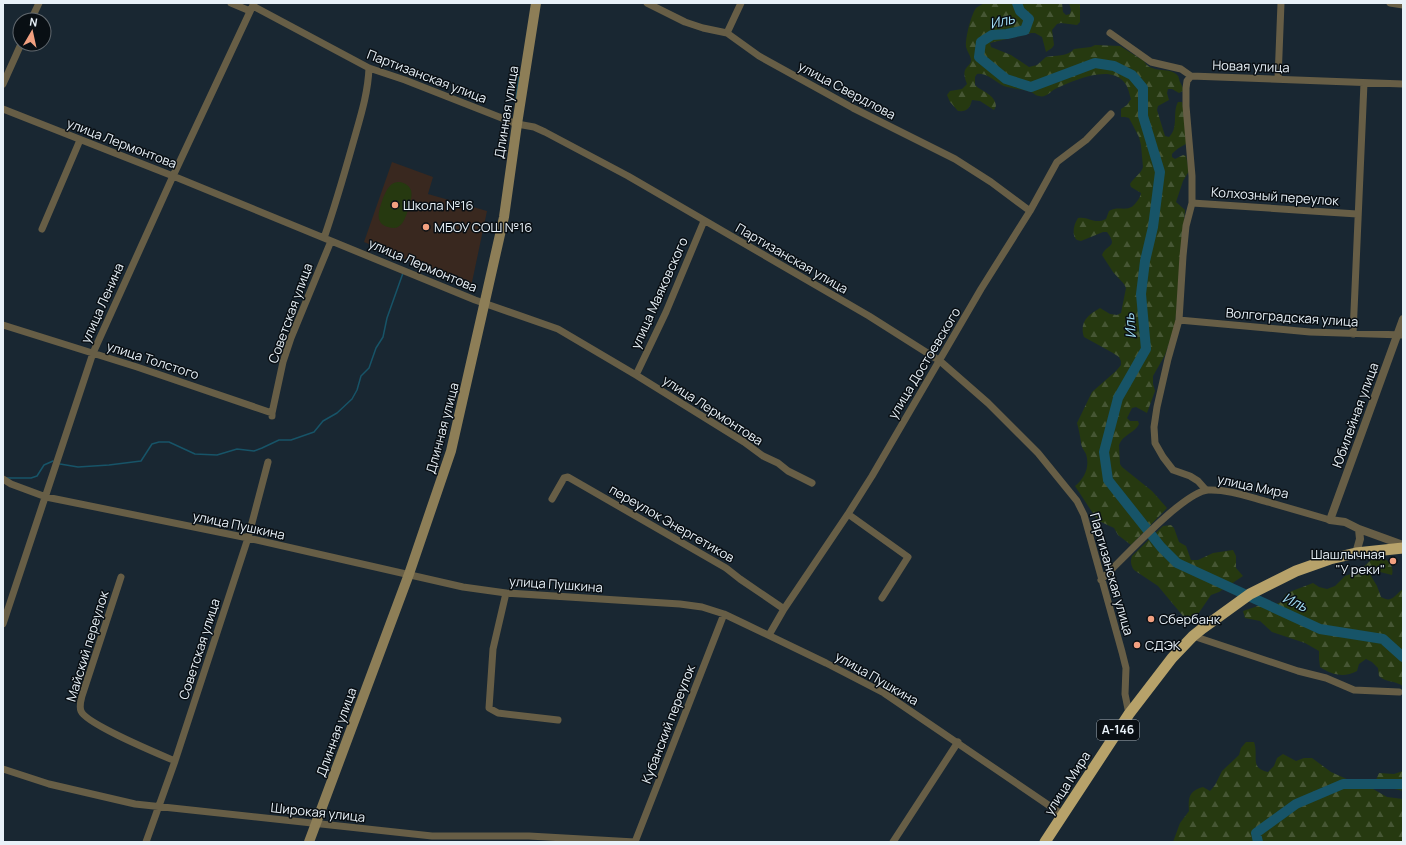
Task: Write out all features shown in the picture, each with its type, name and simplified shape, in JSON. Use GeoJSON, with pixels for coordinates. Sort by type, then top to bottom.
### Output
{"type":"FeatureCollection","features":[{"type":"Feature","properties":{"kind":"highway","name":"улица Мира"},"geometry":{"type":"LineString","coordinates":[[1045,842],[1129,714],[1172,658],[1192,636],[1250,594],[1296,571],[1330,559],[1356,553],[1403,546]]}},
{"type":"Feature","properties":{"kind":"main road","name":"Длинная улица"},"geometry":{"type":"LineString","coordinates":[[309,842],[408,574],[451,451],[504,217],[536,3]]}},
{"type":"Feature","properties":{"kind":"street","name":"Партизанская улица"},"geometry":{"type":"LineString","coordinates":[[232,3],[252,7],[369,68],[405,80],[517,124],[534,127],[582,151],[628,176],[869,316],[940,361],[988,403],[1038,452],[1077,501],[1084,515],[1126,668],[1125,694],[1129,714]]}},
{"type":"Feature","properties":{"kind":"street","name":"улица Свердлова"},"geometry":{"type":"LineString","coordinates":[[647,3],[691,24],[726,33],[759,56],[853,108],[955,159],[991,182],[1030,211]]}},
{"type":"Feature","properties":{"kind":"street"},"geometry":{"type":"LineString","coordinates":[[726,33],[741,3]]}},
{"type":"Feature","properties":{"kind":"street"},"geometry":{"type":"LineString","coordinates":[[1278,78],[1281,3]]}},
{"type":"Feature","properties":{"kind":"street"},"geometry":{"type":"LineString","coordinates":[[1390,3],[1403,5]]}},
{"type":"Feature","properties":{"kind":"street","name":"улица Ленина"},"geometry":{"type":"LineString","coordinates":[[3,624],[93,353],[173,176],[252,7]]}},
{"type":"Feature","properties":{"kind":"street","name":"Новая улица"},"geometry":{"type":"LineString","coordinates":[[1110,33],[1151,62],[1181,70],[1191,76],[1278,78],[1364,84],[1403,84]]}},
{"type":"Feature","properties":{"kind":"street"},"geometry":{"type":"LineString","coordinates":[[3,84],[17,52]]}},
{"type":"Feature","properties":{"kind":"street","name":"Советская улица"},"geometry":{"type":"LineString","coordinates":[[272,415],[283,362],[327,239],[339,192],[362,116],[368,85],[369,68]]}},
{"type":"Feature","properties":{"kind":"street"},"geometry":{"type":"LineString","coordinates":[[1191,76],[1187,81],[1186,106],[1192,176],[1192,203],[1186,226],[1179,320],[1168,358],[1154,427],[1155,443],[1173,470],[1198,480],[1206,490]]}},
{"type":"Feature","properties":{"kind":"street","name":"Колхозный переулок"},"geometry":{"type":"LineString","coordinates":[[1353,334],[1357,214],[1364,84]]}},
{"type":"Feature","properties":{"kind":"street","name":"улица Лермонтова"},"geometry":{"type":"LineString","coordinates":[[3,109],[173,176],[485,304],[558,329],[636,375],[744,442],[763,456],[812,483]]}},
{"type":"Feature","properties":{"kind":"street","name":"улица Достоевского"},"geometry":{"type":"LineString","coordinates":[[769,635],[784,609],[848,514],[940,361],[981,289],[1030,211],[1057,162],[1086,140],[1111,114]]}},
{"type":"Feature","properties":{"kind":"street"},"geometry":{"type":"LineString","coordinates":[[42,229],[80,140]]}},
{"type":"Feature","properties":{"kind":"street","name":"Колхозный переулок"},"geometry":{"type":"LineString","coordinates":[[1192,203],[1357,214]]}},
{"type":"Feature","properties":{"kind":"street","name":"улица Маяковского"},"geometry":{"type":"LineString","coordinates":[[636,375],[666,312],[704,221]]}},
{"type":"Feature","properties":{"kind":"street","name":"Юбилейная улица"},"geometry":{"type":"LineString","coordinates":[[1330,520],[1400,335],[1403,319]]}},
{"type":"Feature","properties":{"kind":"street","name":"Волгоградская улица"},"geometry":{"type":"LineString","coordinates":[[1179,320],[1269,327],[1310,332],[1400,335]]}},
{"type":"Feature","properties":{"kind":"street","name":"улица Толстого"},"geometry":{"type":"LineString","coordinates":[[3,325],[93,353],[272,415]]}},
{"type":"Feature","properties":{"kind":"street","name":"Советская улица"},"geometry":{"type":"LineString","coordinates":[[146,842],[175,761],[248,538],[268,462]]}},
{"type":"Feature","properties":{"kind":"street","name":"переулок Энергетиков"},"geometry":{"type":"LineString","coordinates":[[552,498],[564,478],[568,477],[726,568],[784,609]]}},
{"type":"Feature","properties":{"kind":"street","name":"улица Пушкина"},"geometry":{"type":"LineString","coordinates":[[3,479],[11,484],[46,497],[248,538],[463,587],[506,593],[680,604],[702,607],[724,614],[769,635],[884,693],[1063,815]]}},
{"type":"Feature","properties":{"kind":"street","name":"улица Мира"},"geometry":{"type":"LineString","coordinates":[[1101,580],[1171,512],[1189,498],[1206,490],[1225,491],[1244,495],[1330,520],[1345,522],[1358,529],[1403,546]]}},
{"type":"Feature","properties":{"kind":"street"},"geometry":{"type":"LineString","coordinates":[[848,514],[908,557],[882,598]]}},
{"type":"Feature","properties":{"kind":"street"},"geometry":{"type":"LineString","coordinates":[[1356,553],[1360,539],[1358,529]]}},
{"type":"Feature","properties":{"kind":"street","name":"Майский переулок"},"geometry":{"type":"LineString","coordinates":[[121,577],[82,696],[80,706],[81,712],[87,718],[112,732],[175,761]]}},
{"type":"Feature","properties":{"kind":"street"},"geometry":{"type":"LineString","coordinates":[[506,593],[493,649],[489,708],[498,713],[558,720]]}},
{"type":"Feature","properties":{"kind":"street","name":"Кубанский переулок"},"geometry":{"type":"LineString","coordinates":[[635,842],[724,614]]}},
{"type":"Feature","properties":{"kind":"street"},"geometry":{"type":"LineString","coordinates":[[1192,636],[1298,671],[1326,678],[1354,690],[1399,692]]}},
{"type":"Feature","properties":{"kind":"street"},"geometry":{"type":"LineString","coordinates":[[893,842],[958,742]]}},
{"type":"Feature","properties":{"kind":"street","name":"Широкая улица"},"geometry":{"type":"LineString","coordinates":[[3,769],[49,784],[99,797],[135,804],[432,836],[529,836],[635,842]]}},
{"type":"Feature","properties":{"kind":"shaded area","name":"МБОУ СОШ №16"},"geometry":{"type":"Polygon","coordinates":[[[392,162],[433,177],[428,194],[487,211],[471,287],[364,242],[392,162]]]}},
{"type":"Feature","properties":{"kind":"green space"},"geometry":{"type":"Polygon","coordinates":[[[984,3],[1062,3],[1063,12],[1066,15],[1070,14],[1071,10],[1069,3],[1080,3],[1080,22],[1077,25],[1057,24],[1052,30],[1054,45],[1046,52],[1042,37],[1035,33],[990,43],[991,47],[1011,55],[1029,67],[1037,65],[1046,57],[1065,55],[1074,49],[1091,47],[1095,45],[1120,46],[1144,61],[1151,68],[1173,72],[1178,77],[1183,87],[1183,91],[1179,93],[1172,89],[1168,89],[1167,93],[1169,100],[1158,106],[1157,110],[1165,136],[1169,137],[1175,125],[1176,106],[1178,102],[1182,102],[1189,142],[1172,154],[1172,157],[1175,159],[1183,155],[1186,156],[1189,171],[1183,181],[1176,202],[1185,210],[1175,326],[1165,355],[1153,376],[1155,391],[1147,413],[1136,407],[1132,408],[1127,418],[1130,421],[1138,421],[1139,424],[1135,430],[1123,438],[1119,445],[1120,464],[1122,467],[1152,491],[1167,508],[1131,545],[1118,535],[1114,528],[1096,518],[1075,486],[1084,476],[1087,467],[1087,458],[1082,445],[1077,423],[1092,392],[1121,365],[1119,357],[1084,337],[1084,323],[1088,316],[1100,308],[1110,314],[1117,315],[1121,313],[1126,288],[1102,255],[1112,243],[1107,232],[1103,232],[1081,241],[1075,238],[1074,226],[1078,218],[1102,221],[1106,219],[1109,211],[1113,209],[1126,209],[1132,207],[1139,199],[1141,193],[1131,187],[1130,184],[1141,172],[1143,167],[1141,145],[1139,137],[1129,118],[1121,117],[1121,109],[1127,105],[1131,99],[1124,82],[1109,74],[1100,74],[1071,82],[1046,95],[1037,96],[1032,92],[1004,86],[984,74],[977,74],[975,77],[975,85],[991,96],[996,106],[994,110],[980,101],[972,100],[968,109],[958,111],[950,102],[947,95],[950,91],[962,89],[967,84],[964,73],[971,62],[971,59],[966,47],[967,33],[974,11],[977,7],[984,3]]]}},
{"type":"Feature","properties":{"kind":"green space","name":"Школа №16"},"geometry":{"type":"Polygon","coordinates":[[[400,182],[409,186],[411,189],[411,201],[402,224],[396,228],[392,228],[383,225],[380,222],[379,211],[388,188],[394,183],[400,182]]]}},
{"type":"Feature","properties":{"kind":"green space"},"geometry":{"type":"Polygon","coordinates":[[[1171,525],[1174,528],[1179,542],[1186,546],[1191,560],[1198,560],[1213,553],[1233,550],[1236,556],[1236,568],[1243,576],[1219,592],[1211,595],[1194,620],[1190,621],[1183,616],[1158,586],[1134,570],[1131,563],[1132,556],[1163,526],[1171,525]]]}},
{"type":"Feature","properties":{"kind":"green space"},"geometry":{"type":"Polygon","coordinates":[[[1382,558],[1389,562],[1392,567],[1392,575],[1372,572],[1371,576],[1381,597],[1385,599],[1394,598],[1403,589],[1403,686],[1379,676],[1378,668],[1366,659],[1359,664],[1357,671],[1352,673],[1338,675],[1329,672],[1320,667],[1319,651],[1305,643],[1272,632],[1260,621],[1245,618],[1243,611],[1258,606],[1274,605],[1281,602],[1286,594],[1313,583],[1319,587],[1327,589],[1335,586],[1345,576],[1359,571],[1371,560],[1382,558]]]}},
{"type":"Feature","properties":{"kind":"green space"},"geometry":{"type":"Polygon","coordinates":[[[1246,742],[1254,742],[1258,768],[1262,770],[1268,772],[1274,766],[1277,758],[1283,754],[1296,761],[1304,758],[1312,758],[1331,772],[1369,789],[1373,789],[1387,797],[1403,799],[1403,842],[1173,842],[1180,823],[1189,811],[1190,795],[1195,790],[1203,787],[1210,791],[1215,785],[1222,771],[1239,755],[1241,748],[1246,742]]]}},
{"type":"Feature","properties":{"kind":"green space"},"geometry":{"type":"Polygon","coordinates":[[[1403,771],[1403,791],[1382,786],[1376,780],[1379,773],[1394,774],[1403,771]]]}},
{"type":"Feature","properties":{"kind":"waterway","name":"Иль"},"geometry":{"type":"LineString","coordinates":[[1017,3],[1020,11],[1029,19],[1025,30],[1007,34],[992,35],[981,42],[979,57],[1006,79],[1031,87],[1095,63],[1114,66],[1132,75],[1143,88],[1143,116],[1160,172],[1153,227],[1145,261],[1141,294],[1146,349],[1118,398],[1104,452],[1108,480],[1161,547],[1177,563],[1320,629],[1383,639],[1403,657]]}},
{"type":"Feature","properties":{"kind":"waterway"},"geometry":{"type":"LineString","coordinates":[[516,99],[519,77]]}},
{"type":"Feature","properties":{"kind":"waterway"},"geometry":{"type":"LineString","coordinates":[[60,464],[78,467],[141,461],[152,444],[159,442],[169,442],[195,454],[217,455],[237,449],[254,451],[279,440],[291,440],[314,432],[323,421],[337,413],[352,399],[357,390],[361,376],[369,368],[376,348],[383,337],[387,318],[403,273]]}},
{"type":"Feature","properties":{"kind":"waterway"},"geometry":{"type":"LineString","coordinates":[[7,478],[31,478],[37,476],[44,465],[53,461]]}},
{"type":"Feature","properties":{"kind":"waterway","name":"Иль"},"geometry":{"type":"LineString","coordinates":[[1258,842],[1256,833],[1296,804],[1343,784],[1403,784]]}},
{"type":"Feature","properties":{"kind":"place","name":"Школа №16"},"geometry":{"type":"Point","coordinates":[395,205]}},
{"type":"Feature","properties":{"kind":"place","name":"МБОУ СОШ №16"},"geometry":{"type":"Point","coordinates":[426,227]}},
{"type":"Feature","properties":{"kind":"place","name":"Шашлычная \"У реки\""},"geometry":{"type":"Point","coordinates":[1393,561]}},
{"type":"Feature","properties":{"kind":"place","name":"Сбербанк"},"geometry":{"type":"Point","coordinates":[1151,619]}},
{"type":"Feature","properties":{"kind":"place","name":"СДЭК"},"geometry":{"type":"Point","coordinates":[1137,645]}}]}
